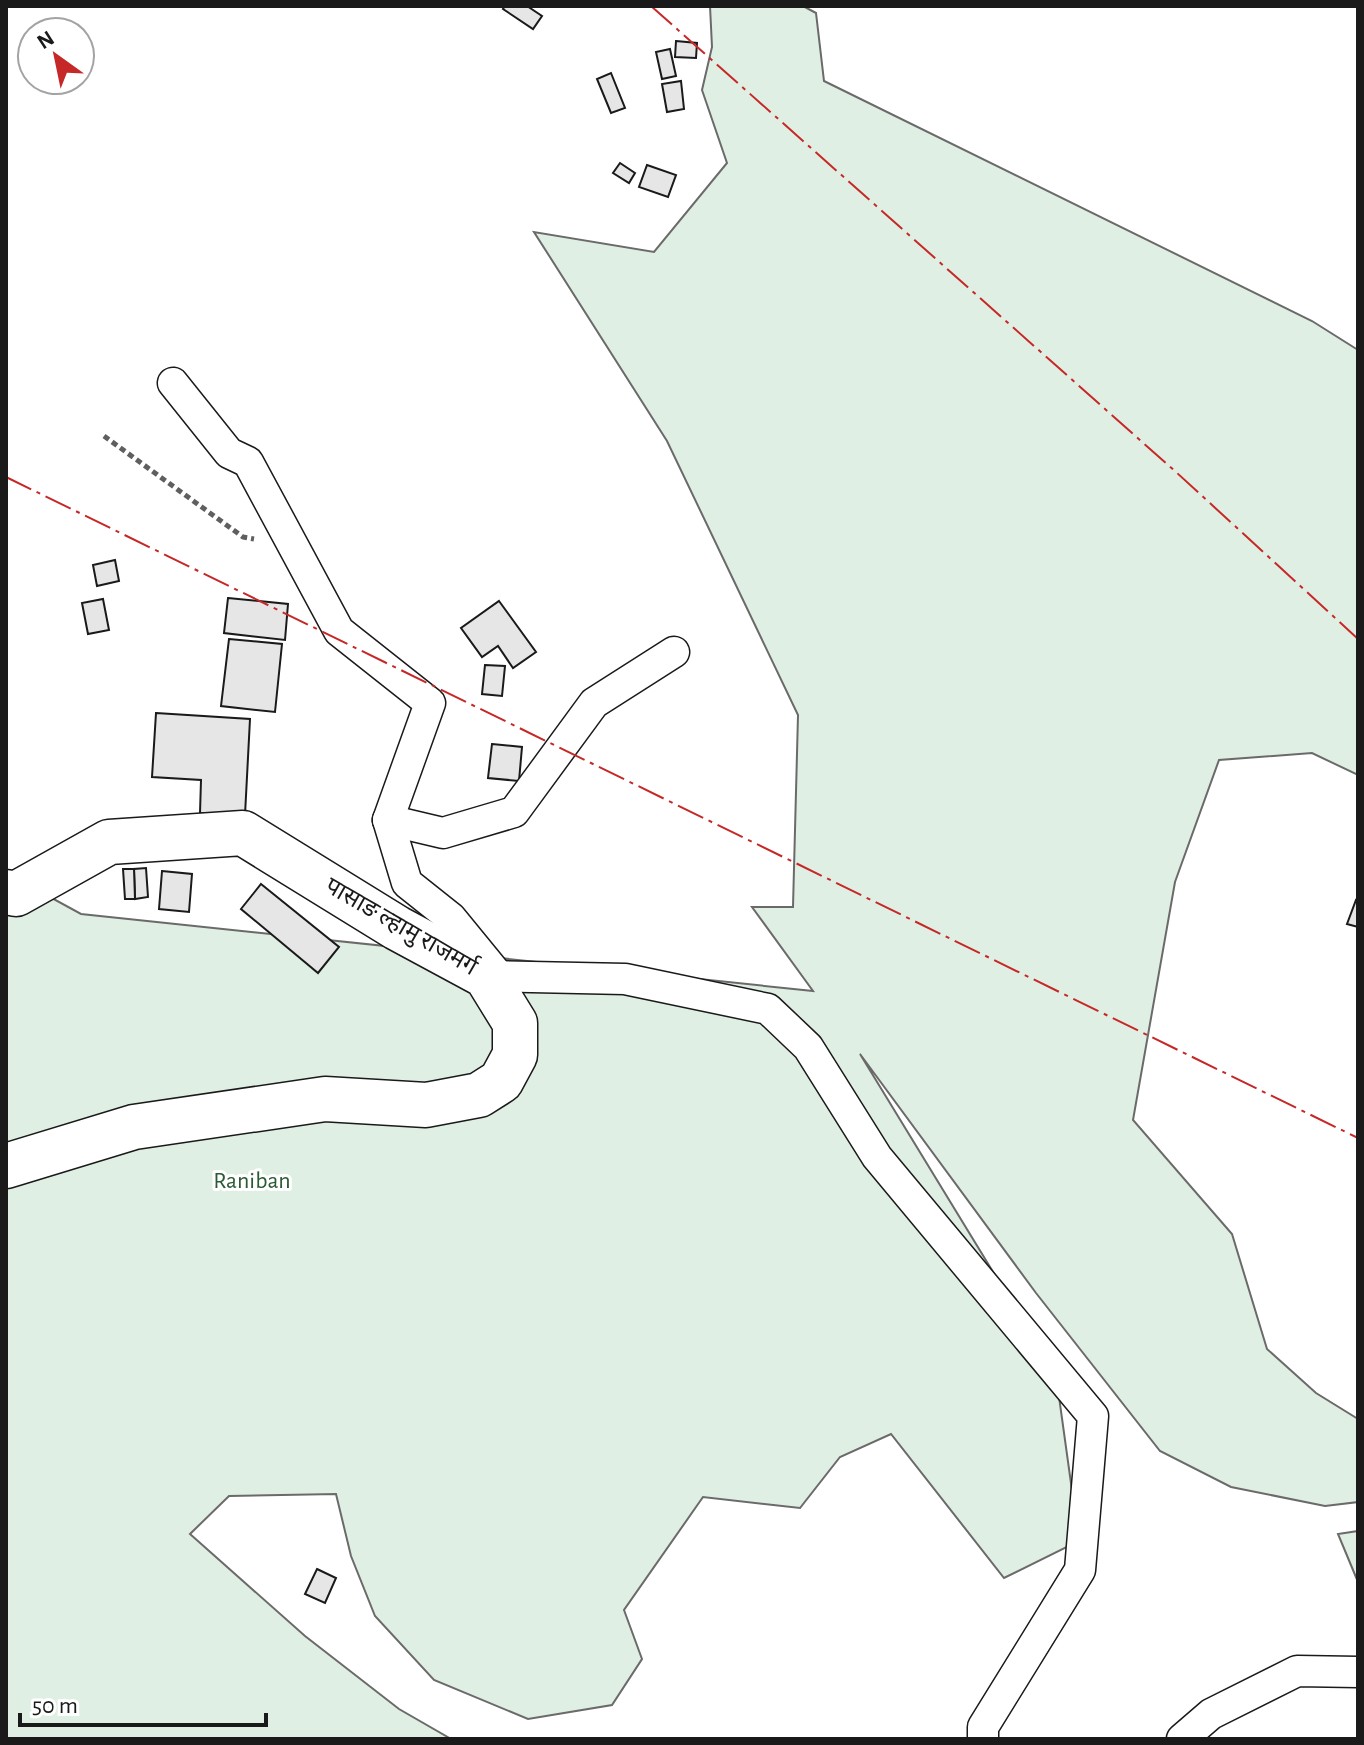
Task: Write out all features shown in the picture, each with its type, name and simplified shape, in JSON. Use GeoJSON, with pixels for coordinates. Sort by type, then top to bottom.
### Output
{"type":"FeatureCollection","features":[{"type":"Feature","properties":{"kind":"main road","name":"पासाङ ल्हामु राजमर्ग"},"geometry":{"type":"LineString","coordinates":[[6,892],[16,894],[109,842],[243,833],[397,928],[492,975],[515,1023],[515,1055],[501,1081],[479,1095],[426,1105],[325,1099],[134,1127],[6,1166]]}},
{"type":"Feature","properties":{"kind":"street"},"geometry":{"type":"LineString","coordinates":[[173,383],[229,453],[248,462],[339,631],[430,703],[388,820],[407,883],[451,918],[492,975],[625,979],[768,1009],[808,1047],[877,1157],[1093,1416],[1080,1570],[983,1727],[983,1739]]}},
{"type":"Feature","properties":{"kind":"street"},"geometry":{"type":"LineString","coordinates":[[388,820],[443,833],[514,812],[594,703],[674,652]]}},
{"type":"Feature","properties":{"kind":"street"},"geometry":{"type":"LineString","coordinates":[[1182,1739],[1211,1714],[1297,1671],[1358,1672]]}},
{"type":"Feature","properties":{"kind":"path"},"geometry":{"type":"LineString","coordinates":[[104,436],[243,537],[295,546]]}},
{"type":"Feature","properties":{"kind":"green space","name":"Raniban"},"geometry":{"type":"Polygon","coordinates":[[[710,6],[803,6],[816,13],[824,81],[1312,321],[1358,350],[1358,775],[1312,753],[1219,760],[1175,882],[1133,1120],[1232,1234],[1267,1349],[1316,1393],[1358,1419],[1358,1502],[1325,1506],[1231,1487],[1160,1451],[1036,1293],[860,1054],[1056,1375],[1079,1541],[1004,1578],[891,1434],[840,1457],[800,1508],[703,1497],[624,1610],[642,1659],[612,1705],[528,1719],[434,1680],[375,1616],[351,1556],[336,1494],[229,1496],[190,1534],[305,1636],[399,1709],[451,1739],[6,1739],[6,873],[81,914],[813,991],[752,907],[793,907],[798,715],[667,441],[534,232],[654,252],[727,163],[702,90],[712,47],[710,6]]]}},
{"type":"Feature","properties":{"kind":"green space"},"geometry":{"type":"Polygon","coordinates":[[[1358,1531],[1358,1582],[1338,1534],[1358,1531]]]}},
{"type":"Feature","properties":{"kind":"building"},"geometry":{"type":"Polygon","coordinates":[[[505,6],[527,6],[542,16],[533,29],[503,9],[505,6]]]}},
{"type":"Feature","properties":{"kind":"building"},"geometry":{"type":"Polygon","coordinates":[[[676,41],[697,43],[696,58],[675,57],[676,41]]]}},
{"type":"Feature","properties":{"kind":"building"},"geometry":{"type":"Polygon","coordinates":[[[670,49],[676,76],[662,79],[656,52],[670,49]]]}},
{"type":"Feature","properties":{"kind":"building"},"geometry":{"type":"Polygon","coordinates":[[[611,73],[625,108],[611,113],[597,79],[611,73]]]}},
{"type":"Feature","properties":{"kind":"building"},"geometry":{"type":"Polygon","coordinates":[[[681,81],[684,109],[667,112],[662,84],[681,81]]]}},
{"type":"Feature","properties":{"kind":"building"},"geometry":{"type":"Polygon","coordinates":[[[620,163],[635,173],[629,183],[613,173],[620,163]]]}},
{"type":"Feature","properties":{"kind":"building"},"geometry":{"type":"Polygon","coordinates":[[[647,165],[676,175],[668,197],[639,187],[647,165]]]}},
{"type":"Feature","properties":{"kind":"building"},"geometry":{"type":"Polygon","coordinates":[[[115,560],[119,581],[97,586],[93,565],[115,560]]]}},
{"type":"Feature","properties":{"kind":"building"},"geometry":{"type":"Polygon","coordinates":[[[228,598],[288,604],[285,640],[224,633],[228,598]]]}},
{"type":"Feature","properties":{"kind":"building"},"geometry":{"type":"Polygon","coordinates":[[[103,599],[109,630],[88,634],[82,603],[103,599]]]}},
{"type":"Feature","properties":{"kind":"building"},"geometry":{"type":"Polygon","coordinates":[[[499,601],[536,652],[513,668],[498,646],[482,657],[461,628],[499,601]]]}},
{"type":"Feature","properties":{"kind":"building"},"geometry":{"type":"Polygon","coordinates":[[[229,639],[282,644],[275,712],[221,706],[229,639]]]}},
{"type":"Feature","properties":{"kind":"building"},"geometry":{"type":"Polygon","coordinates":[[[485,665],[505,666],[502,696],[482,694],[485,665]]]}},
{"type":"Feature","properties":{"kind":"building"},"geometry":{"type":"Polygon","coordinates":[[[156,713],[250,719],[245,815],[200,813],[201,780],[152,777],[156,713]]]}},
{"type":"Feature","properties":{"kind":"building"},"geometry":{"type":"Polygon","coordinates":[[[492,744],[522,747],[519,781],[488,778],[492,744]]]}},
{"type":"Feature","properties":{"kind":"building"},"geometry":{"type":"Polygon","coordinates":[[[146,868],[148,897],[135,899],[134,869],[146,868]]]}},
{"type":"Feature","properties":{"kind":"building"},"geometry":{"type":"Polygon","coordinates":[[[123,869],[134,869],[135,899],[125,899],[123,869]]]}},
{"type":"Feature","properties":{"kind":"building"},"geometry":{"type":"Polygon","coordinates":[[[162,871],[192,874],[189,912],[159,909],[162,871]]]}},
{"type":"Feature","properties":{"kind":"building"},"geometry":{"type":"Polygon","coordinates":[[[261,884],[339,947],[318,973],[241,909],[261,884]]]}},
{"type":"Feature","properties":{"kind":"building"},"geometry":{"type":"Polygon","coordinates":[[[1358,901],[1358,927],[1347,924],[1358,901]]]}},
{"type":"Feature","properties":{"kind":"building"},"geometry":{"type":"Polygon","coordinates":[[[317,1569],[336,1578],[325,1603],[305,1594],[317,1569]]]}},
{"type":"Feature","properties":{"kind":"power"},"geometry":{"type":"LineString","coordinates":[[651,6],[1176,472],[1358,639]]}},
{"type":"Feature","properties":{"kind":"power"},"geometry":{"type":"LineString","coordinates":[[6,477],[1358,1138]]}}]}
